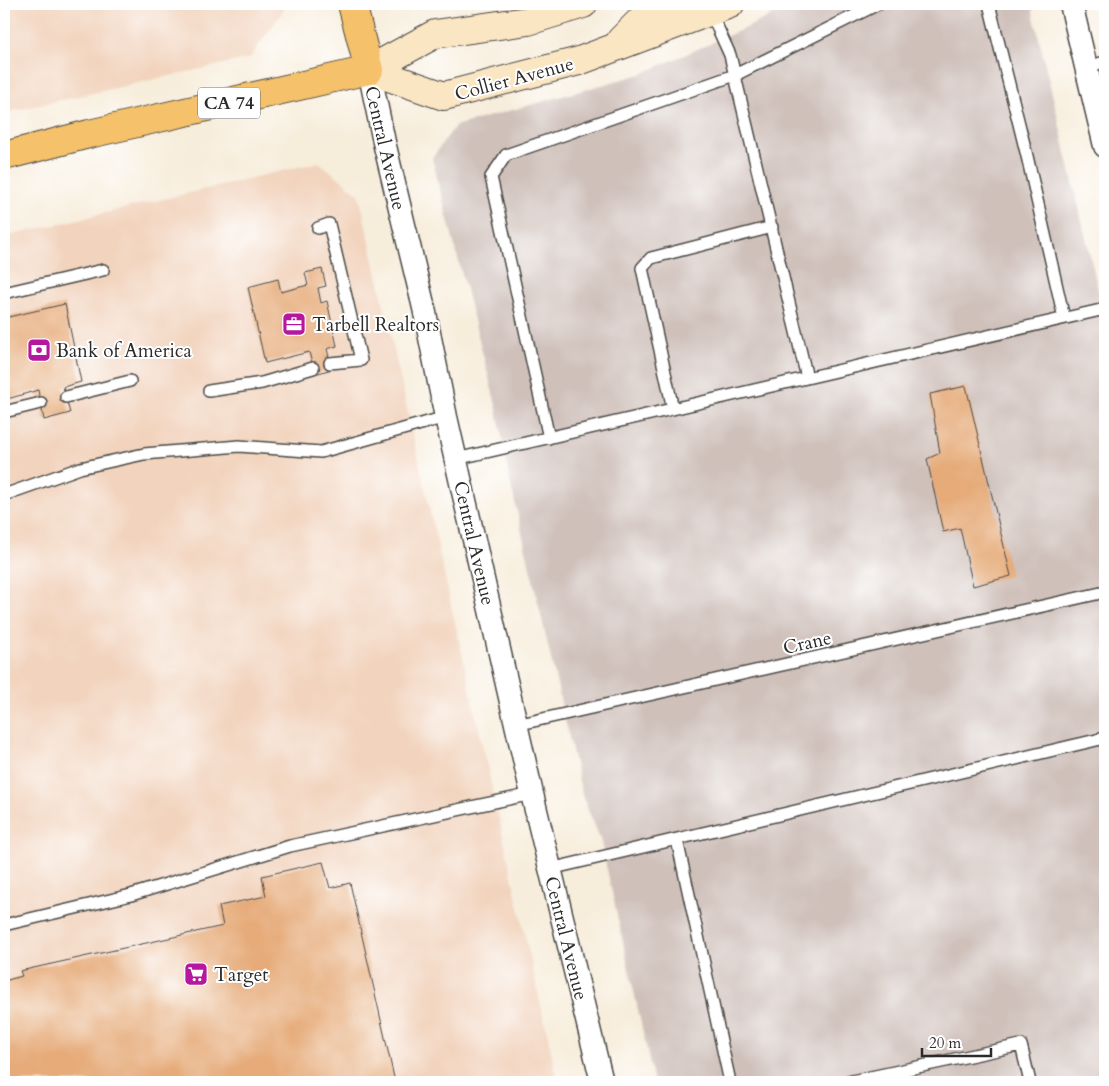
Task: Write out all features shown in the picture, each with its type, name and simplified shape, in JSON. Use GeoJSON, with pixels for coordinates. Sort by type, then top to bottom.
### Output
{"type":"FeatureCollection","features":[{"type":"Feature","properties":{"kind":"main road","name":"Central Avenue"},"geometry":{"type":"LineString","coordinates":[[352,4],[369,70]]}},
{"type":"Feature","properties":{"kind":"main road"},"geometry":{"type":"LineString","coordinates":[[369,70],[435,34],[528,20],[583,4]]}},
{"type":"Feature","properties":{"kind":"main road"},"geometry":{"type":"LineString","coordinates":[[613,48],[644,16],[668,4]]}},
{"type":"Feature","properties":{"kind":"main road","name":"Collier Avenue"},"geometry":{"type":"LineString","coordinates":[[369,70],[444,96],[580,61],[720,7]]}},
{"type":"Feature","properties":{"kind":"main road","name":"CA 74"},"geometry":{"type":"LineString","coordinates":[[4,156],[89,134],[369,70]]}},
{"type":"Feature","properties":{"kind":"street"},"geometry":{"type":"LineString","coordinates":[[1071,4],[1096,65],[1105,146]]}},
{"type":"Feature","properties":{"kind":"street","name":"Central Avenue"},"geometry":{"type":"LineString","coordinates":[[369,70],[384,142],[424,308],[446,417],[516,725],[602,1082]]}},
{"type":"Feature","properties":{"kind":"lane"},"geometry":{"type":"LineString","coordinates":[[549,438],[492,177],[506,155],[735,75],[878,4]]}},
{"type":"Feature","properties":{"kind":"lane"},"geometry":{"type":"LineString","coordinates":[[989,4],[1064,318]]}},
{"type":"Feature","properties":{"kind":"lane"},"geometry":{"type":"LineString","coordinates":[[720,7],[807,378]]}},
{"type":"Feature","properties":{"kind":"lane"},"geometry":{"type":"LineString","coordinates":[[318,228],[329,224],[361,360],[330,364]]}},
{"type":"Feature","properties":{"kind":"lane"},"geometry":{"type":"LineString","coordinates":[[673,409],[642,268],[651,258],[772,227]]}},
{"type":"Feature","properties":{"kind":"lane"},"geometry":{"type":"LineString","coordinates":[[4,293],[103,270]]}},
{"type":"Feature","properties":{"kind":"lane"},"geometry":{"type":"LineString","coordinates":[[456,459],[1105,309]]}},
{"type":"Feature","properties":{"kind":"lane"},"geometry":{"type":"LineString","coordinates":[[209,391],[262,382],[313,368]]}},
{"type":"Feature","properties":{"kind":"lane"},"geometry":{"type":"LineString","coordinates":[[66,397],[130,381]]}},
{"type":"Feature","properties":{"kind":"lane"},"geometry":{"type":"LineString","coordinates":[[4,412],[40,403]]}},
{"type":"Feature","properties":{"kind":"lane"},"geometry":{"type":"LineString","coordinates":[[4,494],[80,468],[144,454],[239,446],[321,452],[446,417]]}},
{"type":"Feature","properties":{"kind":"lane","name":"Crane"},"geometry":{"type":"LineString","coordinates":[[516,725],[1105,592]]}},
{"type":"Feature","properties":{"kind":"lane"},"geometry":{"type":"LineString","coordinates":[[550,869],[1105,738]]}},
{"type":"Feature","properties":{"kind":"lane"},"geometry":{"type":"LineString","coordinates":[[4,925],[131,895],[290,846],[532,794]]}},
{"type":"Feature","properties":{"kind":"lane"},"geometry":{"type":"LineString","coordinates":[[677,840],[730,1082]]}},
{"type":"Feature","properties":{"kind":"lane"},"geometry":{"type":"LineString","coordinates":[[847,1082],[1021,1045],[1030,1082]]}},
{"type":"Feature","properties":{"kind":"shaded area"},"geometry":{"type":"Polygon","coordinates":[[[4,4],[288,4],[250,58],[4,113],[4,4]]]}},
{"type":"Feature","properties":{"kind":"shaded area"},"geometry":{"type":"Polygon","coordinates":[[[794,4],[1031,4],[1105,319],[1105,1082],[654,1082],[600,838],[583,798],[509,476],[497,409],[432,158],[455,126],[641,74],[750,26],[794,4]]]}},
{"type":"Feature","properties":{"kind":"shaded area"},"geometry":{"type":"Polygon","coordinates":[[[319,162],[359,194],[558,1082],[4,1082],[4,237],[319,162]]]}},
{"type":"Feature","properties":{"kind":"building","name":"Tarbell Realtors"},"geometry":{"type":"Polygon","coordinates":[[[322,269],[326,286],[318,288],[321,303],[327,301],[337,346],[327,349],[332,369],[315,374],[309,352],[265,363],[248,287],[278,279],[281,292],[308,285],[305,273],[322,269]]]}},
{"type":"Feature","properties":{"kind":"building","name":"Bank of America"},"geometry":{"type":"Polygon","coordinates":[[[65,304],[81,382],[63,387],[70,413],[44,420],[38,390],[4,400],[4,318],[65,304]]]}},
{"type":"Feature","properties":{"kind":"building"},"geometry":{"type":"Polygon","coordinates":[[[966,386],[1011,576],[973,586],[960,528],[943,532],[927,459],[940,453],[930,394],[966,386]]]}},
{"type":"Feature","properties":{"kind":"building","name":"Target"},"geometry":{"type":"Polygon","coordinates":[[[323,862],[330,888],[350,883],[395,1082],[4,1082],[4,981],[22,976],[20,971],[223,926],[219,906],[266,896],[262,876],[323,862]]]}},
{"type":"Feature","properties":{"kind":"place","name":"Tarbell Realtors"},"geometry":{"type":"Point","coordinates":[294,324]}},
{"type":"Feature","properties":{"kind":"place","name":"Bank of America"},"geometry":{"type":"Point","coordinates":[39,350]}},
{"type":"Feature","properties":{"kind":"place","name":"Target"},"geometry":{"type":"Point","coordinates":[196,974]}}]}
